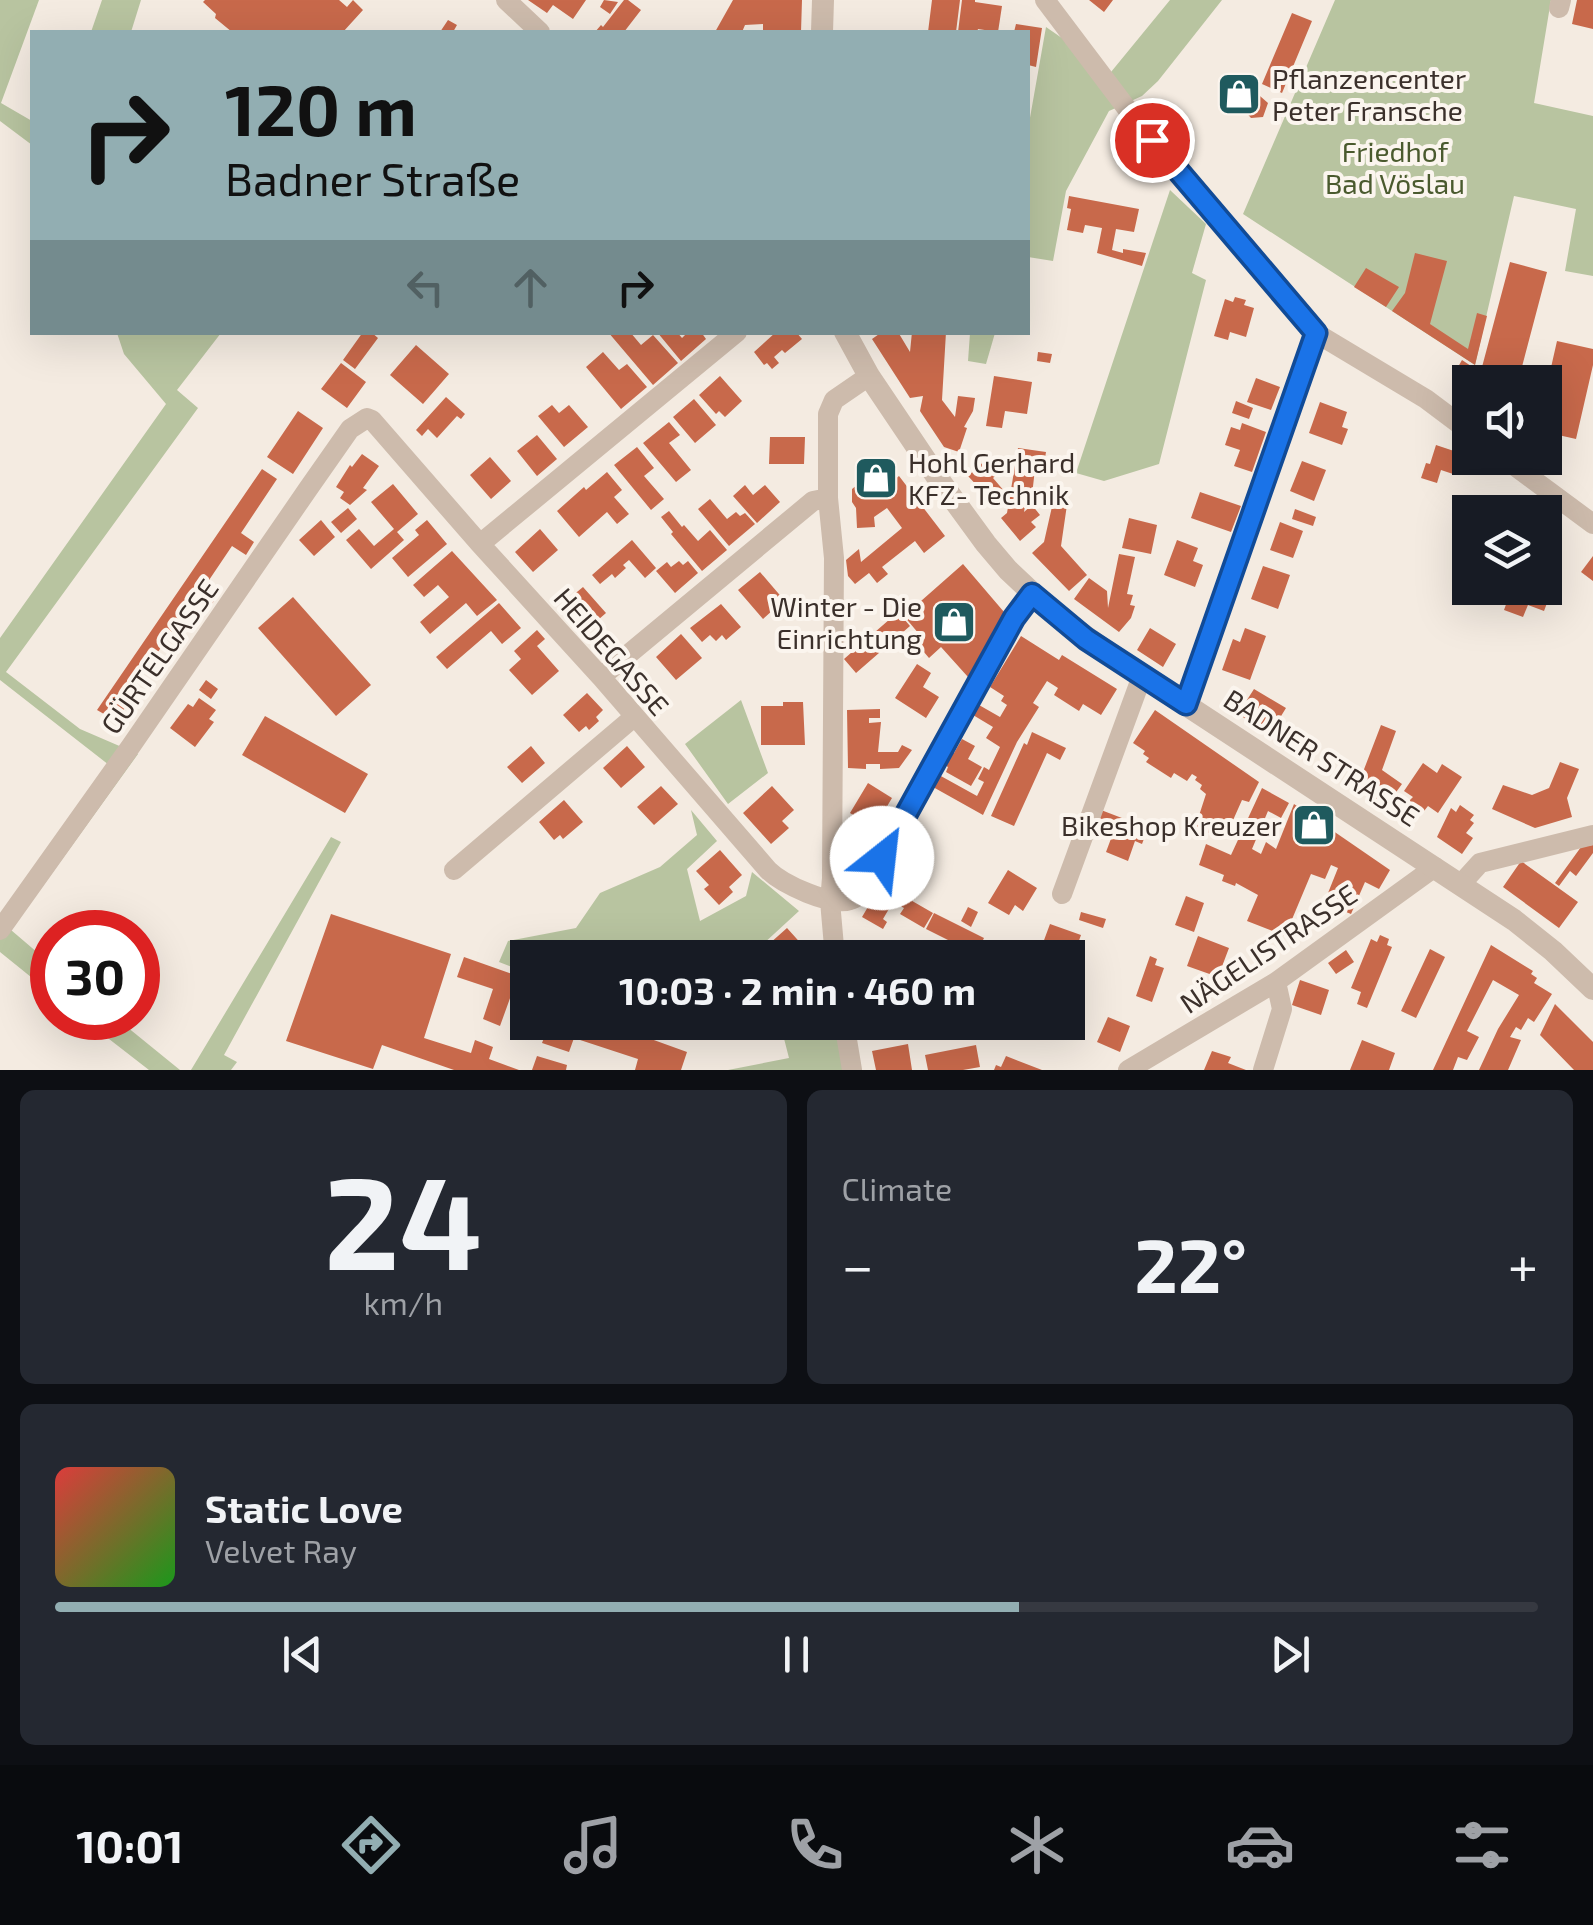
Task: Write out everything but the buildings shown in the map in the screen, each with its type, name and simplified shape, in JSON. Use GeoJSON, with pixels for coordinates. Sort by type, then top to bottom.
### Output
{"type":"FeatureCollection","features":[{"type":"Feature","properties":{"kind":"street"},"geometry":{"type":"LineString","coordinates":[[506,0],[538,30]]}},
{"type":"Feature","properties":{"kind":"street"},"geometry":{"type":"LineString","coordinates":[[822,30],[823,0]]}},
{"type":"Feature","properties":{"kind":"street"},"geometry":{"type":"LineString","coordinates":[[1045,0],[1131,114],[1316,333],[1452,418]]}},
{"type":"Feature","properties":{"kind":"street"},"geometry":{"type":"LineString","coordinates":[[1186,704],[1316,333]]}},
{"type":"Feature","properties":{"kind":"street"},"geometry":{"type":"LineString","coordinates":[[480,544],[733,335]]}},
{"type":"Feature","properties":{"kind":"street","name":"BADNER STRASSE"},"geometry":{"type":"LineString","coordinates":[[847,335],[937,476],[986,544],[1032,594],[1086,639],[1514,920],[1593,989]]}},
{"type":"Feature","properties":{"kind":"street"},"geometry":{"type":"LineString","coordinates":[[833,940],[830,901],[834,558],[828,498],[828,414],[834,400],[870,376]]}},
{"type":"Feature","properties":{"kind":"street","name":"HEIDEGASSE"},"geometry":{"type":"LineString","coordinates":[[367,418],[601,677],[775,878],[830,901]]}},
{"type":"Feature","properties":{"kind":"street","name":"GÜRTELGASSE"},"geometry":{"type":"LineString","coordinates":[[0,930],[350,429],[367,418]]}},
{"type":"Feature","properties":{"kind":"street"},"geometry":{"type":"LineString","coordinates":[[1527,475],[1593,524]]}},
{"type":"Feature","properties":{"kind":"street"},"geometry":{"type":"LineString","coordinates":[[601,677],[813,502],[828,498]]}},
{"type":"Feature","properties":{"kind":"street"},"geometry":{"type":"LineString","coordinates":[[830,901],[850,901],[864,892],[1014,618],[1032,594]]}},
{"type":"Feature","properties":{"kind":"street"},"geometry":{"type":"LineString","coordinates":[[1062,894],[1142,676]]}},
{"type":"Feature","properties":{"kind":"street"},"geometry":{"type":"LineString","coordinates":[[454,870],[634,717]]}},
{"type":"Feature","properties":{"kind":"street"},"geometry":{"type":"LineString","coordinates":[[1461,884],[1480,863],[1593,835]]}},
{"type":"Feature","properties":{"kind":"street","name":"NÄGELISTRASSE"},"geometry":{"type":"LineString","coordinates":[[1128,1070],[1276,982],[1435,867]]}},
{"type":"Feature","properties":{"kind":"street"},"geometry":{"type":"LineString","coordinates":[[1263,1070],[1282,1009],[1276,982]]}},
{"type":"Feature","properties":{"kind":"street"},"geometry":{"type":"LineString","coordinates":[[847,1040],[852,1070]]}},
{"type":"Feature","properties":{"kind":"green space"},"geometry":{"type":"Polygon","coordinates":[[[0,0],[39,0],[1,103],[30,120],[30,144],[0,121],[0,0]]]}},
{"type":"Feature","properties":{"kind":"green space"},"geometry":{"type":"Polygon","coordinates":[[[102,0],[141,0],[132,30],[92,30],[102,0]]]}},
{"type":"Feature","properties":{"kind":"green space"},"geometry":{"type":"Polygon","coordinates":[[[1170,0],[1222,0],[1158,81],[1142,96],[1109,111],[1066,191],[1053,261],[1030,257],[1030,118],[1046,27],[1111,72],[1170,0]]]}},
{"type":"Feature","properties":{"kind":"green space","name":"Friedhof Bad Vöslau"},"geometry":{"type":"Polygon","coordinates":[[[1335,0],[1551,0],[1534,103],[1593,116],[1593,276],[1565,271],[1576,209],[1514,196],[1475,365],[1243,214],[1335,0]]]}},
{"type":"Feature","properties":{"kind":"green space"},"geometry":{"type":"Polygon","coordinates":[[[1170,190],[1206,224],[1192,273],[1206,280],[1159,464],[1104,481],[1076,473],[1170,190]]]}},
{"type":"Feature","properties":{"kind":"green space"},"geometry":{"type":"Polygon","coordinates":[[[118,335],[219,335],[177,390],[198,408],[6,672],[80,729],[138,754],[11,930],[30,946],[30,976],[0,952],[0,918],[109,765],[0,680],[0,638],[166,404],[124,354],[118,335]]]}},
{"type":"Feature","properties":{"kind":"green space"},"geometry":{"type":"Polygon","coordinates":[[[970,335],[994,335],[986,364],[968,361],[970,335]]]}},
{"type":"Feature","properties":{"kind":"green space"},"geometry":{"type":"Polygon","coordinates":[[[741,700],[768,773],[728,804],[685,744],[741,700]]]}},
{"type":"Feature","properties":{"kind":"green space"},"geometry":{"type":"Polygon","coordinates":[[[691,810],[717,841],[687,869],[700,921],[746,896],[752,872],[799,911],[767,940],[513,940],[576,928],[600,893],[660,867],[697,835],[691,810]]]}},
{"type":"Feature","properties":{"kind":"green space"},"geometry":{"type":"Polygon","coordinates":[[[331,837],[341,842],[224,1055],[237,1062],[231,1070],[191,1070],[331,837]]]}},
{"type":"Feature","properties":{"kind":"green space"},"geometry":{"type":"Polygon","coordinates":[[[510,941],[510,966],[499,962],[510,941]]]}},
{"type":"Feature","properties":{"kind":"green space"},"geometry":{"type":"Polygon","coordinates":[[[110,1040],[143,1040],[180,1070],[149,1070],[110,1040]]]}},
{"type":"Feature","properties":{"kind":"green space"},"geometry":{"type":"Polygon","coordinates":[[[784,1040],[839,1040],[844,1070],[728,1070],[789,1058],[784,1040]]]}},
{"type":"Feature","properties":{"kind":"place","name":"Pflanzencenter Peter Fransche"},"geometry":{"type":"Point","coordinates":[1239,94]}},
{"type":"Feature","properties":{"kind":"place","name":"Hohl Gerhard KFZ- Technik"},"geometry":{"type":"Point","coordinates":[876,478]}},
{"type":"Feature","properties":{"kind":"place","name":"Winter - Die Einrichtung"},"geometry":{"type":"Point","coordinates":[954,622]}},
{"type":"Feature","properties":{"kind":"place","name":"Bikeshop Kreuzer"},"geometry":{"type":"Point","coordinates":[1314,825]}},
{"type":"Feature","properties":{"kind":"route"},"geometry":{"type":"LineString","coordinates":[[882,858],[1014,618],[1032,594],[1086,639],[1186,704],[1316,333],[1152,140]]}}]}
